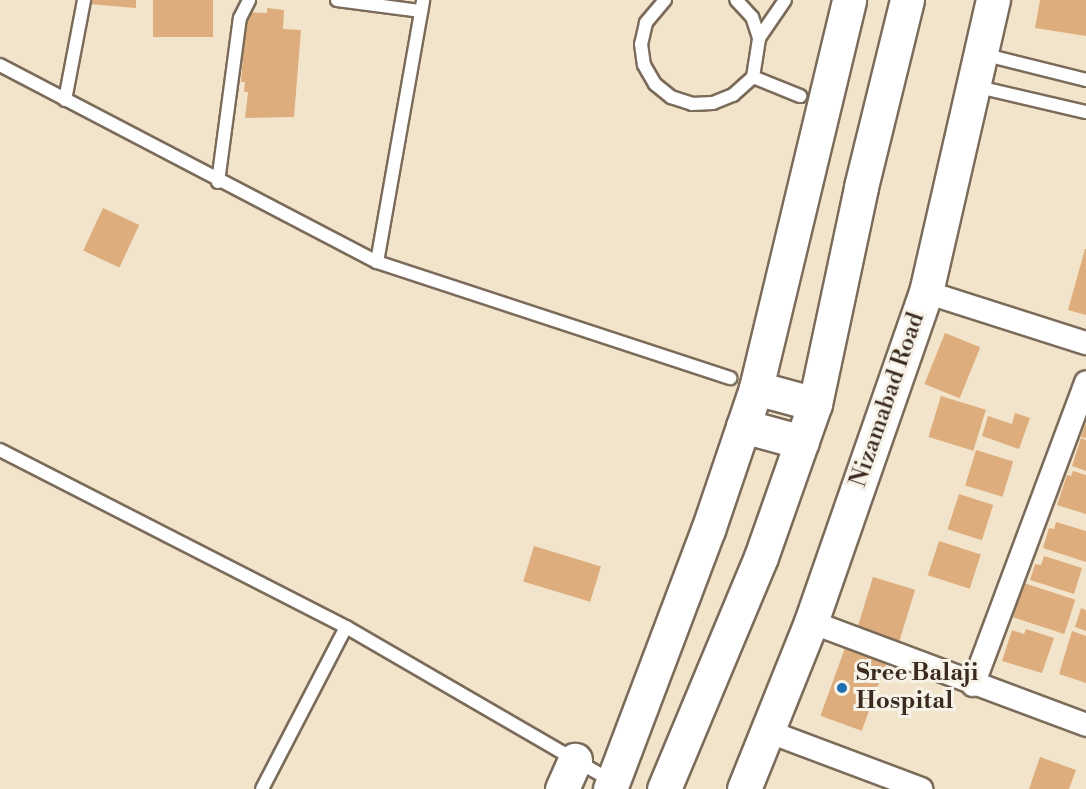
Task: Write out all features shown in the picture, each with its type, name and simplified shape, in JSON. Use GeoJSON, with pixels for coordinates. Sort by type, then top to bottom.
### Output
{"type":"FeatureCollection","features":[{"type":"Feature","properties":{"kind":"main road"},"geometry":{"type":"LineString","coordinates":[[612,785],[743,426],[743,383],[849,0]]}},
{"type":"Feature","properties":{"kind":"main road"},"geometry":{"type":"LineString","coordinates":[[664,789],[760,557],[815,404],[861,187],[907,0]]}},
{"type":"Feature","properties":{"kind":"main road","name":"Nizamabad Road"},"geometry":{"type":"LineString","coordinates":[[744,789],[811,622],[926,292],[993,0]]}},
{"type":"Feature","properties":{"kind":"main road"},"geometry":{"type":"LineString","coordinates":[[743,383],[815,404]]}},
{"type":"Feature","properties":{"kind":"main road"},"geometry":{"type":"LineString","coordinates":[[743,426],[802,442]]}},
{"type":"Feature","properties":{"kind":"street"},"geometry":{"type":"LineString","coordinates":[[926,292],[1086,343]]}},
{"type":"Feature","properties":{"kind":"street"},"geometry":{"type":"LineString","coordinates":[[973,685],[1086,382]]}},
{"type":"Feature","properties":{"kind":"street"},"geometry":{"type":"LineString","coordinates":[[811,622],[973,685],[1086,725]]}},
{"type":"Feature","properties":{"kind":"street"},"geometry":{"type":"LineString","coordinates":[[767,730],[921,789]]}},
{"type":"Feature","properties":{"kind":"lane"},"geometry":{"type":"LineString","coordinates":[[65,100],[84,0]]}},
{"type":"Feature","properties":{"kind":"lane"},"geometry":{"type":"LineString","coordinates":[[337,0],[422,5],[377,262]]}},
{"type":"Feature","properties":{"kind":"lane"},"geometry":{"type":"LineString","coordinates":[[645,0],[661,3],[646,23],[641,44],[644,65],[655,84],[671,97],[692,104],[713,103],[733,94],[753,77],[759,38],[785,0]]}},
{"type":"Feature","properties":{"kind":"lane"},"geometry":{"type":"LineString","coordinates":[[736,0],[752,17],[759,38]]}},
{"type":"Feature","properties":{"kind":"lane"},"geometry":{"type":"LineString","coordinates":[[218,182],[240,18],[247,1]]}},
{"type":"Feature","properties":{"kind":"lane"},"geometry":{"type":"LineString","coordinates":[[982,54],[1086,80]]}},
{"type":"Feature","properties":{"kind":"lane"},"geometry":{"type":"LineString","coordinates":[[0,66],[218,182],[377,262],[743,383]]}},
{"type":"Feature","properties":{"kind":"lane"},"geometry":{"type":"LineString","coordinates":[[753,77],[800,96]]}},
{"type":"Feature","properties":{"kind":"lane"},"geometry":{"type":"LineString","coordinates":[[974,86],[1086,112]]}},
{"type":"Feature","properties":{"kind":"lane"},"geometry":{"type":"LineString","coordinates":[[0,450],[346,627],[568,775],[612,785]]}},
{"type":"Feature","properties":{"kind":"lane"},"geometry":{"type":"LineString","coordinates":[[262,789],[346,627]]}},
{"type":"Feature","properties":{"kind":"building"},"geometry":{"type":"Polygon","coordinates":[[[89,0],[136,0],[136,8],[89,4],[89,0]]]}},
{"type":"Feature","properties":{"kind":"building"},"geometry":{"type":"Polygon","coordinates":[[[153,0],[213,0],[213,37],[153,37],[153,0]]]}},
{"type":"Feature","properties":{"kind":"building"},"geometry":{"type":"Polygon","coordinates":[[[1040,0],[1086,0],[1086,36],[1035,28],[1040,0]]]}},
{"type":"Feature","properties":{"kind":"building"},"geometry":{"type":"Polygon","coordinates":[[[267,8],[284,10],[283,29],[301,30],[294,117],[245,118],[248,92],[244,92],[245,82],[241,82],[246,12],[267,13],[267,8]]]}},
{"type":"Feature","properties":{"kind":"building"},"geometry":{"type":"Polygon","coordinates":[[[103,208],[139,225],[119,268],[83,251],[103,208]]]}},
{"type":"Feature","properties":{"kind":"building"},"geometry":{"type":"Polygon","coordinates":[[[1086,249],[1086,315],[1068,310],[1086,249]]]}},
{"type":"Feature","properties":{"kind":"building"},"geometry":{"type":"Polygon","coordinates":[[[945,333],[980,347],[960,398],[924,384],[945,333]]]}},
{"type":"Feature","properties":{"kind":"building"},"geometry":{"type":"Polygon","coordinates":[[[941,396],[986,410],[973,451],[928,437],[941,396]]]}},
{"type":"Feature","properties":{"kind":"building"},"geometry":{"type":"Polygon","coordinates":[[[1015,413],[1030,418],[1019,449],[982,436],[988,416],[1012,424],[1015,413]]]}},
{"type":"Feature","properties":{"kind":"building"},"geometry":{"type":"Polygon","coordinates":[[[1086,422],[1086,438],[1081,437],[1086,422]]]}},
{"type":"Feature","properties":{"kind":"building"},"geometry":{"type":"Polygon","coordinates":[[[1081,438],[1086,440],[1086,471],[1072,466],[1081,438]]]}},
{"type":"Feature","properties":{"kind":"building"},"geometry":{"type":"Polygon","coordinates":[[[976,450],[1013,461],[1002,497],[965,485],[976,450]]]}},
{"type":"Feature","properties":{"kind":"building"},"geometry":{"type":"Polygon","coordinates":[[[1073,471],[1086,475],[1086,514],[1057,505],[1067,475],[1071,476],[1073,471]]]}},
{"type":"Feature","properties":{"kind":"building"},"geometry":{"type":"Polygon","coordinates":[[[959,494],[993,505],[982,540],[948,529],[959,494]]]}},
{"type":"Feature","properties":{"kind":"building"},"geometry":{"type":"Polygon","coordinates":[[[1056,522],[1086,531],[1086,562],[1043,548],[1049,528],[1054,529],[1056,522]]]}},
{"type":"Feature","properties":{"kind":"building"},"geometry":{"type":"Polygon","coordinates":[[[939,541],[981,555],[970,589],[928,575],[939,541]]]}},
{"type":"Feature","properties":{"kind":"building"},"geometry":{"type":"Polygon","coordinates":[[[534,546],[601,566],[590,602],[523,581],[534,546]]]}},
{"type":"Feature","properties":{"kind":"building"},"geometry":{"type":"Polygon","coordinates":[[[1044,556],[1082,568],[1074,594],[1030,580],[1035,564],[1041,565],[1044,556]]]}},
{"type":"Feature","properties":{"kind":"building"},"geometry":{"type":"Polygon","coordinates":[[[873,577],[915,590],[899,642],[857,630],[873,577]]]}},
{"type":"Feature","properties":{"kind":"building"},"geometry":{"type":"Polygon","coordinates":[[[1024,583],[1075,600],[1064,634],[1013,617],[1024,583]]]}},
{"type":"Feature","properties":{"kind":"building"},"geometry":{"type":"Polygon","coordinates":[[[1081,608],[1086,610],[1086,631],[1075,627],[1081,608]]]}},
{"type":"Feature","properties":{"kind":"building"},"geometry":{"type":"Polygon","coordinates":[[[1026,629],[1054,638],[1042,673],[1002,661],[1012,630],[1024,634],[1026,629]]]}},
{"type":"Feature","properties":{"kind":"building"},"geometry":{"type":"Polygon","coordinates":[[[1072,631],[1086,636],[1086,683],[1059,674],[1072,631]]]}},
{"type":"Feature","properties":{"kind":"building"},"geometry":{"type":"Polygon","coordinates":[[[845,648],[886,663],[862,731],[820,716],[845,648]]]}},
{"type":"Feature","properties":{"kind":"building"},"geometry":{"type":"Polygon","coordinates":[[[1040,757],[1076,770],[1069,789],[1029,789],[1040,757]]]}},
{"type":"Feature","properties":{"kind":"place","name":"Sree Balaji Hospital"},"geometry":{"type":"Point","coordinates":[842,688]}}]}
